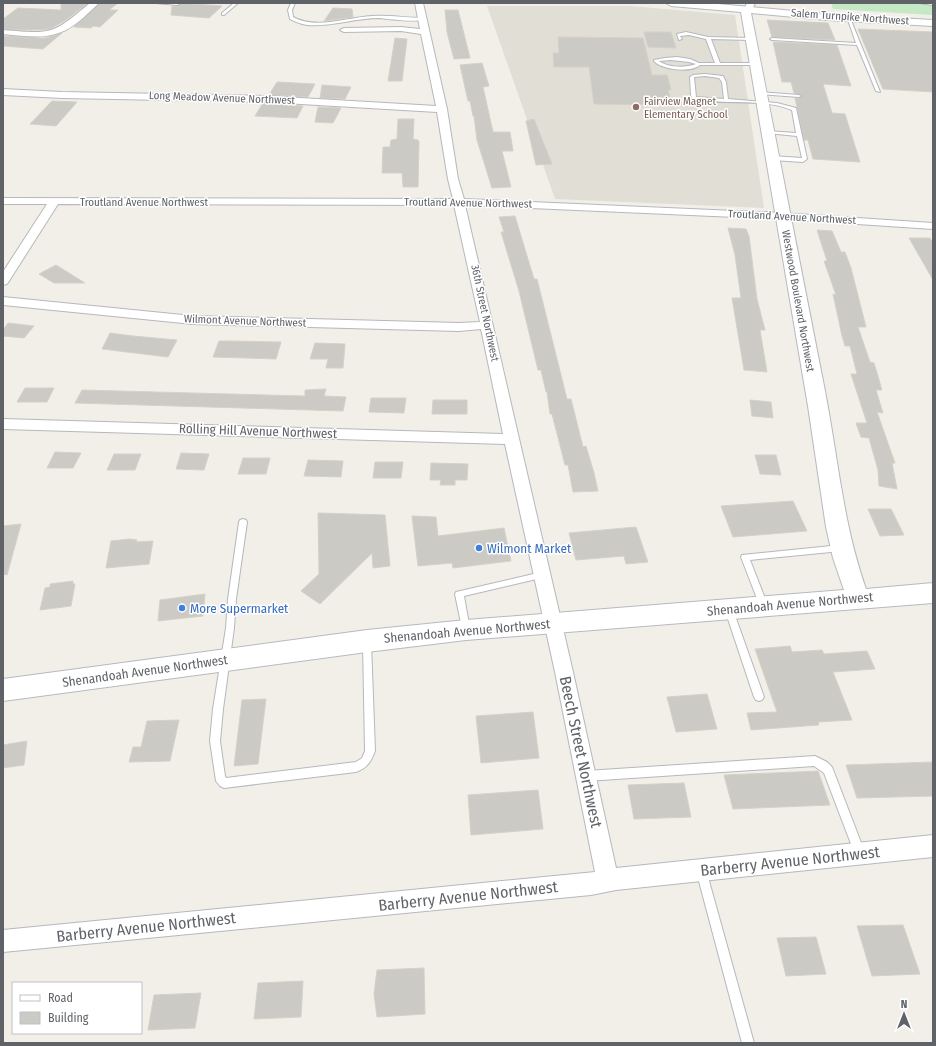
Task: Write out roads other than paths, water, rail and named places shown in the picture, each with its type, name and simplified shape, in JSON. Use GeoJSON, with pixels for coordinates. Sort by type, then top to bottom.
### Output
{"type":"FeatureCollection","features":[{"type":"Feature","properties":{"kind":"street"},"geometry":{"type":"LineString","coordinates":[[3,32],[37,35],[50,34],[61,30],[95,3]]}},
{"type":"Feature","properties":{"kind":"street","name":"36th Street Northwest"},"geometry":{"type":"LineString","coordinates":[[419,3],[442,109],[454,179],[552,623]]}},
{"type":"Feature","properties":{"kind":"street","name":"Salem Turnpike Northwest"},"geometry":{"type":"LineString","coordinates":[[671,3],[749,6],[848,18],[933,23]]}},
{"type":"Feature","properties":{"kind":"street","name":"Westwood Boulevard Northwest"},"geometry":{"type":"LineString","coordinates":[[749,6],[746,14],[818,406],[837,528],[858,598]]}},
{"type":"Feature","properties":{"kind":"street"},"geometry":{"type":"LineString","coordinates":[[344,30],[401,29],[424,25]]}},
{"type":"Feature","properties":{"kind":"street","name":"Long Meadow Avenue Northwest"},"geometry":{"type":"LineString","coordinates":[[3,92],[62,95],[267,99],[442,109]]}},
{"type":"Feature","properties":{"kind":"street","name":"Troutland Avenue Northwest"},"geometry":{"type":"LineString","coordinates":[[3,201],[489,202],[782,216],[933,226]]}},
{"type":"Feature","properties":{"kind":"street"},"geometry":{"type":"LineString","coordinates":[[3,280],[54,202]]}},
{"type":"Feature","properties":{"kind":"street","name":"Wilmont Avenue Northwest"},"geometry":{"type":"LineString","coordinates":[[3,302],[193,320],[459,327],[487,325]]}},
{"type":"Feature","properties":{"kind":"street","name":"Rolling Hill Avenue Northwest"},"geometry":{"type":"LineString","coordinates":[[3,424],[512,439]]}},
{"type":"Feature","properties":{"kind":"street","name":"Shenandoah Avenue Northwest"},"geometry":{"type":"LineString","coordinates":[[3,690],[367,641],[466,630],[933,592]]}},
{"type":"Feature","properties":{"kind":"street","name":"Beech Street Northwest"},"geometry":{"type":"LineString","coordinates":[[552,623],[564,672],[608,881]]}},
{"type":"Feature","properties":{"kind":"street","name":"Barberry Avenue Northwest"},"geometry":{"type":"LineString","coordinates":[[3,941],[608,881],[933,846]]}},
{"type":"Feature","properties":{"kind":"lane"},"geometry":{"type":"LineString","coordinates":[[158,3],[177,4]]}},
{"type":"Feature","properties":{"kind":"lane"},"geometry":{"type":"LineString","coordinates":[[224,14],[236,3]]}},
{"type":"Feature","properties":{"kind":"lane"},"geometry":{"type":"LineString","coordinates":[[293,3],[290,10],[291,18],[303,22],[332,22],[374,17],[424,25]]}},
{"type":"Feature","properties":{"kind":"lane"},"geometry":{"type":"LineString","coordinates":[[920,3],[933,4]]}},
{"type":"Feature","properties":{"kind":"lane"},"geometry":{"type":"LineString","coordinates":[[848,18],[878,91]]}},
{"type":"Feature","properties":{"kind":"lane"},"geometry":{"type":"LineString","coordinates":[[680,39],[678,35],[685,32],[708,38],[751,39]]}},
{"type":"Feature","properties":{"kind":"lane"},"geometry":{"type":"LineString","coordinates":[[708,38],[718,64]]}},
{"type":"Feature","properties":{"kind":"lane"},"geometry":{"type":"LineString","coordinates":[[772,39],[859,44]]}},
{"type":"Feature","properties":{"kind":"lane"},"geometry":{"type":"LineString","coordinates":[[698,64],[692,60],[667,59],[656,61],[658,65],[672,67],[691,67],[697,66],[698,64],[755,64]]}},
{"type":"Feature","properties":{"kind":"lane"},"geometry":{"type":"LineString","coordinates":[[726,100],[724,82],[721,77],[705,75],[692,77],[694,98],[699,100],[726,100],[799,96]]}},
{"type":"Feature","properties":{"kind":"lane"},"geometry":{"type":"LineString","coordinates":[[761,98],[790,106],[794,109],[805,158],[804,160],[772,158]]}},
{"type":"Feature","properties":{"kind":"lane"},"geometry":{"type":"LineString","coordinates":[[767,132],[799,136]]}},
{"type":"Feature","properties":{"kind":"lane"},"geometry":{"type":"LineString","coordinates":[[243,522],[215,741],[220,778],[224,783],[267,779],[356,767],[363,764],[369,757],[370,751],[367,641]]}},
{"type":"Feature","properties":{"kind":"lane"},"geometry":{"type":"LineString","coordinates":[[764,606],[745,557],[842,547]]}},
{"type":"Feature","properties":{"kind":"lane"},"geometry":{"type":"LineString","coordinates":[[466,630],[459,594],[542,575]]}},
{"type":"Feature","properties":{"kind":"lane"},"geometry":{"type":"LineString","coordinates":[[729,609],[759,697]]}},
{"type":"Feature","properties":{"kind":"lane"},"geometry":{"type":"LineString","coordinates":[[586,776],[815,761],[823,765],[828,770],[860,853]]}},
{"type":"Feature","properties":{"kind":"lane"},"geometry":{"type":"LineString","coordinates":[[701,870],[748,1043]]}},
{"type":"Feature","properties":{"kind":"place","name":"Fairview Magnet Elementary School"},"geometry":{"type":"Point","coordinates":[636,107]}},
{"type":"Feature","properties":{"kind":"place","name":"Wilmont Market"},"geometry":{"type":"Point","coordinates":[479,548]}},
{"type":"Feature","properties":{"kind":"place","name":"More Supermarket"},"geometry":{"type":"Point","coordinates":[182,608]}}]}
